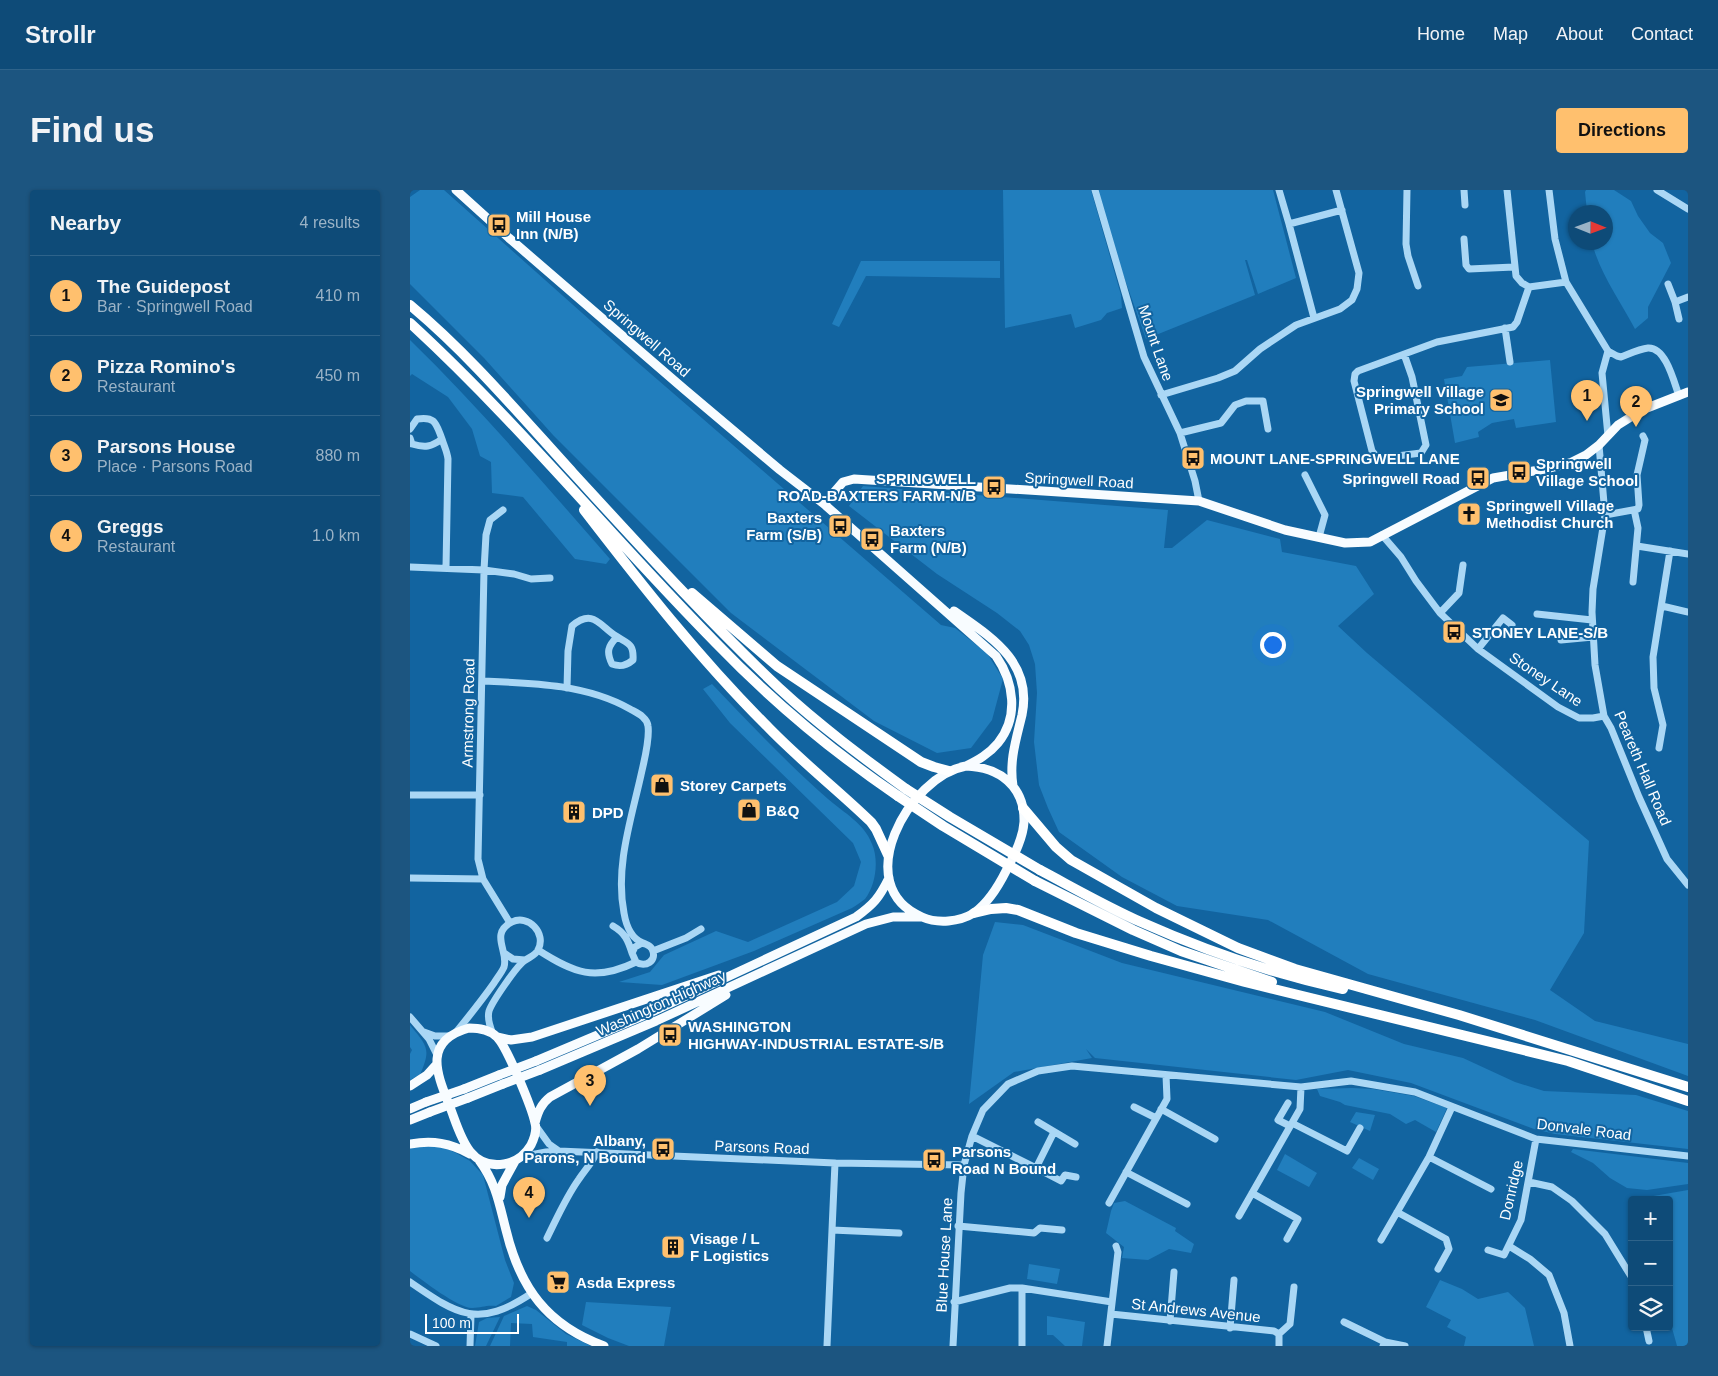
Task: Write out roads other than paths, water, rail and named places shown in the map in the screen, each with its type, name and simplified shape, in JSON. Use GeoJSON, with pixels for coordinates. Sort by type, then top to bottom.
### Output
{"type":"FeatureCollection","features":[{"type":"Feature","properties":{"kind":"highway"},"geometry":{"type":"LineString","coordinates":[[410,305],[510,404],[642,548],[724,634],[780,689],[840,740],[906,789],[972,831],[1040,870],[1139,922],[1193,943],[1305,980],[1459,1014]]}},
{"type":"Feature","properties":{"kind":"highway"},"geometry":{"type":"LineString","coordinates":[[410,323],[453,362],[716,644],[773,697],[833,748],[898,796],[981,850],[1035,881],[1132,930],[1181,951],[1264,980],[1369,1012]]}},
{"type":"Feature","properties":{"kind":"highway"},"geometry":{"type":"LineString","coordinates":[[543,459],[623,562],[707,663],[766,726],[808,767],[871,822],[888,854]]}},
{"type":"Feature","properties":{"kind":"highway"},"geometry":{"type":"LineString","coordinates":[[642,548],[777,666],[905,752],[934,767],[949,771]]}},
{"type":"Feature","properties":{"kind":"highway"},"geometry":{"type":"LineString","coordinates":[[1023,808],[1056,847],[1071,860],[1156,908],[1238,948],[1296,969],[1459,1014],[1688,1087]]}},
{"type":"Feature","properties":{"kind":"highway"},"geometry":{"type":"LineString","coordinates":[[974,913],[991,908],[1018,910],[1076,933],[1151,956],[1245,982],[1568,1061],[1688,1101]]}},
{"type":"Feature","properties":{"kind":"main road","name":"Springwell Road"},"geometry":{"type":"LineString","coordinates":[[456,190],[684,389],[780,470],[824,504],[996,656],[1005,668],[1010,682],[1011,708],[1006,731],[998,743],[988,752],[966,766]]}},
{"type":"Feature","properties":{"kind":"main road","name":"Springwell Road"},"geometry":{"type":"LineString","coordinates":[[824,504],[843,482],[854,479],[1199,501],[1285,530],[1345,543],[1370,542],[1493,478],[1570,463],[1586,455],[1599,445],[1618,425],[1642,410],[1688,392]]}},
{"type":"Feature","properties":{"kind":"main road","name":"Springwell Road"},"geometry":{"type":"LineString","coordinates":[[921,588],[994,640],[1009,655],[1017,669],[1023,691],[1023,703],[1011,764],[1014,787]]}},
{"type":"Feature","properties":{"kind":"main road"},"geometry":{"type":"LineString","coordinates":[[966,766],[980,766],[1004,777],[1014,787],[1023,808],[1024,823],[1016,851],[988,901],[974,913],[964,918],[949,921],[933,920],[923,917],[905,906],[895,893],[888,878],[888,854],[892,838],[912,805],[938,778],[949,771],[966,766]]}},
{"type":"Feature","properties":{"kind":"main road","name":"Washington Highway"},"geometry":{"type":"LineString","coordinates":[[410,1120],[466,1093],[538,1065],[856,917],[870,907],[879,897],[888,878]]}},
{"type":"Feature","properties":{"kind":"main road","name":"Washington Highway"},"geometry":{"type":"LineString","coordinates":[[538,1065],[616,1039],[866,924],[893,917],[923,917]]}},
{"type":"Feature","properties":{"kind":"main road"},"geometry":{"type":"LineString","coordinates":[[604,1346],[574,1333],[560,1324],[542,1306],[518,1270],[511,1252],[499,1199],[488,1171],[463,1142],[439,1079],[436,1065],[437,1055],[445,1041],[453,1033],[469,1028],[481,1028],[511,1040],[532,1037],[755,963]]}},
{"type":"Feature","properties":{"kind":"main road"},"geometry":{"type":"LineString","coordinates":[[499,1199],[502,1186],[518,1159],[532,1142],[538,1111],[544,1102],[638,1049],[759,974]]}},
{"type":"Feature","properties":{"kind":"main road"},"geometry":{"type":"LineString","coordinates":[[495,1035],[504,1046],[532,1110],[535,1124]]}},
{"type":"Feature","properties":{"kind":"main road"},"geometry":{"type":"LineString","coordinates":[[410,1086],[427,1075],[436,1065]]}},
{"type":"Feature","properties":{"kind":"main road","name":"Washington Highway"},"geometry":{"type":"LineString","coordinates":[[410,1109],[426,1102],[466,1093]]}},
{"type":"Feature","properties":{"kind":"main road"},"geometry":{"type":"LineString","coordinates":[[410,1144],[435,1141],[447,1144],[497,1165],[518,1159]]}},
{"type":"Feature","properties":{"kind":"street","name":"Mount Lane"},"geometry":{"type":"LineString","coordinates":[[1095,190],[1144,357],[1180,433],[1199,501]]}},
{"type":"Feature","properties":{"kind":"street"},"geometry":{"type":"LineString","coordinates":[[1279,190],[1314,318]]}},
{"type":"Feature","properties":{"kind":"street"},"geometry":{"type":"LineString","coordinates":[[1161,395],[1218,378],[1235,370],[1260,349],[1296,325],[1340,309],[1352,300],[1357,289],[1359,273],[1336,190]]}},
{"type":"Feature","properties":{"kind":"street"},"geometry":{"type":"LineString","coordinates":[[1407,190],[1406,244],[1418,286]]}},
{"type":"Feature","properties":{"kind":"street"},"geometry":{"type":"LineString","coordinates":[[1464,190],[1465,205]]}},
{"type":"Feature","properties":{"kind":"street"},"geometry":{"type":"LineString","coordinates":[[1508,190],[1516,276],[1529,287],[1566,282]]}},
{"type":"Feature","properties":{"kind":"street"},"geometry":{"type":"LineString","coordinates":[[1549,190],[1555,239],[1566,282],[1608,351],[1621,357],[1648,348],[1661,353],[1678,396]]}},
{"type":"Feature","properties":{"kind":"street"},"geometry":{"type":"LineString","coordinates":[[1656,190],[1688,209]]}},
{"type":"Feature","properties":{"kind":"street"},"geometry":{"type":"LineString","coordinates":[[1289,224],[1342,210]]}},
{"type":"Feature","properties":{"kind":"street"},"geometry":{"type":"LineString","coordinates":[[1464,238],[1466,265],[1469,269],[1514,267]]}},
{"type":"Feature","properties":{"kind":"street"},"geometry":{"type":"LineString","coordinates":[[1668,284],[1679,319]]}},
{"type":"Feature","properties":{"kind":"street"},"geometry":{"type":"LineString","coordinates":[[1404,354],[1412,377],[1426,445],[1422,453],[1381,458],[1377,457],[1372,451],[1354,381],[1355,374],[1358,371],[1404,354],[1437,342],[1513,327],[1517,322],[1529,287]]}},
{"type":"Feature","properties":{"kind":"street"},"geometry":{"type":"LineString","coordinates":[[1675,302],[1688,297]]}},
{"type":"Feature","properties":{"kind":"street"},"geometry":{"type":"LineString","coordinates":[[1504,328],[1510,362]]}},
{"type":"Feature","properties":{"kind":"street"},"geometry":{"type":"LineString","coordinates":[[1608,351],[1602,373],[1608,436]]}},
{"type":"Feature","properties":{"kind":"street"},"geometry":{"type":"LineString","coordinates":[[1180,433],[1221,423],[1235,406],[1246,401],[1263,401],[1268,429]]}},
{"type":"Feature","properties":{"kind":"street"},"geometry":{"type":"LineString","coordinates":[[410,429],[417,419],[426,418],[434,421],[440,430],[446,448],[448,459],[446,568]]}},
{"type":"Feature","properties":{"kind":"street"},"geometry":{"type":"LineString","coordinates":[[1605,515],[1638,509],[1637,475],[1645,440],[1643,436]]}},
{"type":"Feature","properties":{"kind":"street"},"geometry":{"type":"LineString","coordinates":[[410,438],[412,444],[424,447],[433,445],[442,439]]}},
{"type":"Feature","properties":{"kind":"street","name":"Peareth Hall Road"},"geometry":{"type":"LineString","coordinates":[[1599,445],[1605,515],[1593,589],[1592,620],[1595,665],[1604,716],[1611,728],[1667,859],[1688,885]]}},
{"type":"Feature","properties":{"kind":"street"},"geometry":{"type":"LineString","coordinates":[[1305,475],[1325,515],[1320,537]]}},
{"type":"Feature","properties":{"kind":"street","name":"Armstrong Road"},"geometry":{"type":"LineString","coordinates":[[503,510],[490,520],[486,535],[478,859],[483,880],[510,923]]}},
{"type":"Feature","properties":{"kind":"street"},"geometry":{"type":"LineString","coordinates":[[1633,582],[1638,528],[1635,514]]}},
{"type":"Feature","properties":{"kind":"street","name":"Stoney Lane"},"geometry":{"type":"LineString","coordinates":[[1382,535],[1401,557],[1440,613],[1478,649],[1558,707],[1579,718],[1604,716]]}},
{"type":"Feature","properties":{"kind":"street"},"geometry":{"type":"LineString","coordinates":[[1637,546],[1688,554]]}},
{"type":"Feature","properties":{"kind":"street"},"geometry":{"type":"LineString","coordinates":[[1659,748],[1663,725],[1654,688],[1653,657],[1670,551]]}},
{"type":"Feature","properties":{"kind":"street"},"geometry":{"type":"LineString","coordinates":[[1440,613],[1459,593],[1463,565]]}},
{"type":"Feature","properties":{"kind":"street"},"geometry":{"type":"LineString","coordinates":[[410,567],[484,570],[514,574],[530,579],[550,578]]}},
{"type":"Feature","properties":{"kind":"street"},"geometry":{"type":"LineString","coordinates":[[1662,606],[1688,612]]}},
{"type":"Feature","properties":{"kind":"street"},"geometry":{"type":"LineString","coordinates":[[1537,614],[1592,620]]}},
{"type":"Feature","properties":{"kind":"street"},"geometry":{"type":"LineString","coordinates":[[567,688],[568,650],[572,626],[577,622],[592,618],[617,637],[626,640],[634,652],[633,660],[627,665],[618,666],[612,664],[608,656],[609,645],[617,637]]}},
{"type":"Feature","properties":{"kind":"street"},"geometry":{"type":"LineString","coordinates":[[1478,649],[1503,618],[1512,625]]}},
{"type":"Feature","properties":{"kind":"street"},"geometry":{"type":"LineString","coordinates":[[1561,640],[1593,637]]}},
{"type":"Feature","properties":{"kind":"street"},"geometry":{"type":"LineString","coordinates":[[482,681],[546,684],[602,697],[622,704],[642,715],[648,725],[646,753],[621,870],[625,929],[632,954],[636,962],[642,965],[650,963],[653,958],[653,951],[625,929]]}},
{"type":"Feature","properties":{"kind":"street"},"geometry":{"type":"LineString","coordinates":[[410,795],[480,795]]}},
{"type":"Feature","properties":{"kind":"street"},"geometry":{"type":"LineString","coordinates":[[410,878],[483,880]]}},
{"type":"Feature","properties":{"kind":"street"},"geometry":{"type":"LineString","coordinates":[[424,1032],[435,1036],[453,1033],[483,999],[504,967],[504,953],[500,937],[503,930],[510,923],[524,921],[535,927],[540,938],[538,950],[512,974],[489,1012],[489,1022],[495,1035]]}},
{"type":"Feature","properties":{"kind":"street"},"geometry":{"type":"LineString","coordinates":[[653,951],[686,938],[701,929]]}},
{"type":"Feature","properties":{"kind":"street"},"geometry":{"type":"LineString","coordinates":[[632,954],[635,947],[642,943]]}},
{"type":"Feature","properties":{"kind":"street"},"geometry":{"type":"LineString","coordinates":[[538,950],[563,966],[587,974],[617,971],[636,962]]}},
{"type":"Feature","properties":{"kind":"street"},"geometry":{"type":"LineString","coordinates":[[504,953],[513,959],[525,960]]}},
{"type":"Feature","properties":{"kind":"street"},"geometry":{"type":"LineString","coordinates":[[410,1017],[424,1032],[437,1055]]}},
{"type":"Feature","properties":{"kind":"street","name":"Donvale Road"},"geometry":{"type":"LineString","coordinates":[[964,1165],[972,1136],[984,1110],[1008,1084],[1038,1071],[1072,1066],[1301,1087],[1350,1081],[1415,1092],[1536,1139],[1688,1156]]}},
{"type":"Feature","properties":{"kind":"street"},"geometry":{"type":"LineString","coordinates":[[1109,1203],[1167,1099],[1166,1075]]}},
{"type":"Feature","properties":{"kind":"street"},"geometry":{"type":"LineString","coordinates":[[1239,1216],[1300,1109],[1301,1087]]}},
{"type":"Feature","properties":{"kind":"street"},"geometry":{"type":"LineString","coordinates":[[1288,1103],[1278,1120],[1291,1124],[1347,1151],[1360,1128]]}},
{"type":"Feature","properties":{"kind":"street"},"geometry":{"type":"LineString","coordinates":[[1134,1107],[1156,1118]]}},
{"type":"Feature","properties":{"kind":"street"},"geometry":{"type":"LineString","coordinates":[[1381,1240],[1428,1157],[1452,1107]]}},
{"type":"Feature","properties":{"kind":"street"},"geometry":{"type":"LineString","coordinates":[[1161,1109],[1215,1139]]}},
{"type":"Feature","properties":{"kind":"street"},"geometry":{"type":"LineString","coordinates":[[1038,1122],[1075,1144]]}},
{"type":"Feature","properties":{"kind":"street"},"geometry":{"type":"LineString","coordinates":[[535,1124],[549,1144],[559,1151]]}},
{"type":"Feature","properties":{"kind":"street"},"geometry":{"type":"LineString","coordinates":[[1036,1168],[1054,1132]]}},
{"type":"Feature","properties":{"kind":"street"},"geometry":{"type":"LineString","coordinates":[[972,1136],[1061,1181],[1065,1175],[1076,1177]]}},
{"type":"Feature","properties":{"kind":"street","name":"Donridge"},"geometry":{"type":"LineString","coordinates":[[1508,1246],[1521,1220],[1536,1139]]}},
{"type":"Feature","properties":{"kind":"street","name":"Parsons Road"},"geometry":{"type":"LineString","coordinates":[[518,1159],[540,1153],[559,1151],[834,1163],[964,1165]]}},
{"type":"Feature","properties":{"kind":"street"},"geometry":{"type":"LineString","coordinates":[[547,1238],[564,1203],[579,1178],[593,1162],[596,1152]]}},
{"type":"Feature","properties":{"kind":"street"},"geometry":{"type":"LineString","coordinates":[[1428,1157],[1491,1189]]}},
{"type":"Feature","properties":{"kind":"street"},"geometry":{"type":"LineString","coordinates":[[827,1346],[834,1163]]}},
{"type":"Feature","properties":{"kind":"street","name":"Blue House Lane"},"geometry":{"type":"LineString","coordinates":[[953,1346],[958,1226],[964,1165]]}},
{"type":"Feature","properties":{"kind":"street"},"geometry":{"type":"LineString","coordinates":[[1126,1172],[1187,1204]]}},
{"type":"Feature","properties":{"kind":"street"},"geometry":{"type":"LineString","coordinates":[[1529,1182],[1552,1187],[1572,1201],[1605,1234],[1628,1271]]}},
{"type":"Feature","properties":{"kind":"street"},"geometry":{"type":"LineString","coordinates":[[1252,1193],[1298,1219],[1287,1238]]}},
{"type":"Feature","properties":{"kind":"street"},"geometry":{"type":"LineString","coordinates":[[1397,1212],[1446,1239],[1449,1250],[1438,1269]]}},
{"type":"Feature","properties":{"kind":"street"},"geometry":{"type":"LineString","coordinates":[[958,1226],[1034,1233],[1040,1228],[1062,1230]]}},
{"type":"Feature","properties":{"kind":"street"},"geometry":{"type":"LineString","coordinates":[[832,1230],[898,1233]]}},
{"type":"Feature","properties":{"kind":"street"},"geometry":{"type":"LineString","coordinates":[[1107,1346],[1118,1252],[1116,1246]]}},
{"type":"Feature","properties":{"kind":"street"},"geometry":{"type":"LineString","coordinates":[[1488,1250],[1504,1255],[1508,1246],[1530,1259],[1549,1275],[1564,1313],[1570,1346]]}},
{"type":"Feature","properties":{"kind":"street"},"geometry":{"type":"LineString","coordinates":[[1170,1321],[1174,1272]]}},
{"type":"Feature","properties":{"kind":"street"},"geometry":{"type":"LineString","coordinates":[[1230,1328],[1234,1280]]}},
{"type":"Feature","properties":{"kind":"street"},"geometry":{"type":"LineString","coordinates":[[410,1282],[453,1309],[471,1315],[483,1315],[500,1311],[532,1293]]}},
{"type":"Feature","properties":{"kind":"street"},"geometry":{"type":"LineString","coordinates":[[1279,1346],[1278,1334],[1290,1324],[1294,1287]]}},
{"type":"Feature","properties":{"kind":"street","name":"St Andrews Avenue"},"geometry":{"type":"LineString","coordinates":[[954,1302],[1010,1288],[1022,1288],[1112,1302]]}},
{"type":"Feature","properties":{"kind":"street"},"geometry":{"type":"LineString","coordinates":[[1022,1288],[1022,1346]]}},
{"type":"Feature","properties":{"kind":"street","name":"St Andrews Avenue"},"geometry":{"type":"LineString","coordinates":[[1110,1314],[1230,1328],[1274,1331],[1278,1334]]}},
{"type":"Feature","properties":{"kind":"street"},"geometry":{"type":"LineString","coordinates":[[470,1346],[471,1315]]}},
{"type":"Feature","properties":{"kind":"street"},"geometry":{"type":"LineString","coordinates":[[1344,1322],[1384,1344],[1405,1346]]}},
{"type":"Feature","properties":{"kind":"street"},"geometry":{"type":"LineString","coordinates":[[1647,1331],[1649,1341]]}},
{"type":"Feature","properties":{"kind":"street"},"geometry":{"type":"LineString","coordinates":[[410,1334],[436,1346]]}},
{"type":"Feature","properties":{"kind":"place","name":"Mill House Inn (N/B)"},"geometry":{"type":"Point","coordinates":[499,225]}},
{"type":"Feature","properties":{"kind":"place","name":"Springwell Village Primary School"},"geometry":{"type":"Point","coordinates":[1501,400]}},
{"type":"Feature","properties":{"kind":"place","name":"The Guidepost"},"geometry":{"type":"Point","coordinates":[1587,421]}},
{"type":"Feature","properties":{"kind":"place","name":"Pizza Romino's"},"geometry":{"type":"Point","coordinates":[1636,427]}},
{"type":"Feature","properties":{"kind":"place","name":"MOUNT LANE-SPRINGWELL LANE"},"geometry":{"type":"Point","coordinates":[1193,458]}},
{"type":"Feature","properties":{"kind":"place","name":"Springwell Village School"},"geometry":{"type":"Point","coordinates":[1519,472]}},
{"type":"Feature","properties":{"kind":"place","name":"Springwell Road"},"geometry":{"type":"Point","coordinates":[1478,478]}},
{"type":"Feature","properties":{"kind":"place","name":"SPRINGWELL ROAD-BAXTERS FARM-N/B"},"geometry":{"type":"Point","coordinates":[994,487]}},
{"type":"Feature","properties":{"kind":"place","name":"Springwell Village Methodist Church"},"geometry":{"type":"Point","coordinates":[1469,514]}},
{"type":"Feature","properties":{"kind":"place","name":"Baxters Farm (S/B)"},"geometry":{"type":"Point","coordinates":[840,526]}},
{"type":"Feature","properties":{"kind":"place","name":"Baxters Farm (N/B)"},"geometry":{"type":"Point","coordinates":[872,539]}},
{"type":"Feature","properties":{"kind":"place","name":"STONEY LANE-S/B"},"geometry":{"type":"Point","coordinates":[1454,632]}},
{"type":"Feature","properties":{"kind":"place","name":"Storey Carpets"},"geometry":{"type":"Point","coordinates":[662,785]}},
{"type":"Feature","properties":{"kind":"place","name":"B&Q"},"geometry":{"type":"Point","coordinates":[749,810]}},
{"type":"Feature","properties":{"kind":"place","name":"DPD"},"geometry":{"type":"Point","coordinates":[574,812]}},
{"type":"Feature","properties":{"kind":"place","name":"WASHINGTON HIGHWAY-INDUSTRIAL ESTATE-S/B"},"geometry":{"type":"Point","coordinates":[670,1035]}},
{"type":"Feature","properties":{"kind":"place","name":"Parsons House"},"geometry":{"type":"Point","coordinates":[590,1106]}},
{"type":"Feature","properties":{"kind":"place","name":"Albany, Parons, N Bound"},"geometry":{"type":"Point","coordinates":[663,1149]}},
{"type":"Feature","properties":{"kind":"place","name":"Parsons Road N Bound"},"geometry":{"type":"Point","coordinates":[934,1160]}},
{"type":"Feature","properties":{"kind":"place","name":"Greggs"},"geometry":{"type":"Point","coordinates":[529,1218]}},
{"type":"Feature","properties":{"kind":"place","name":"Visage / L F Logistics"},"geometry":{"type":"Point","coordinates":[673,1247]}},
{"type":"Feature","properties":{"kind":"place","name":"Asda Express"},"geometry":{"type":"Point","coordinates":[558,1282]}}]}
